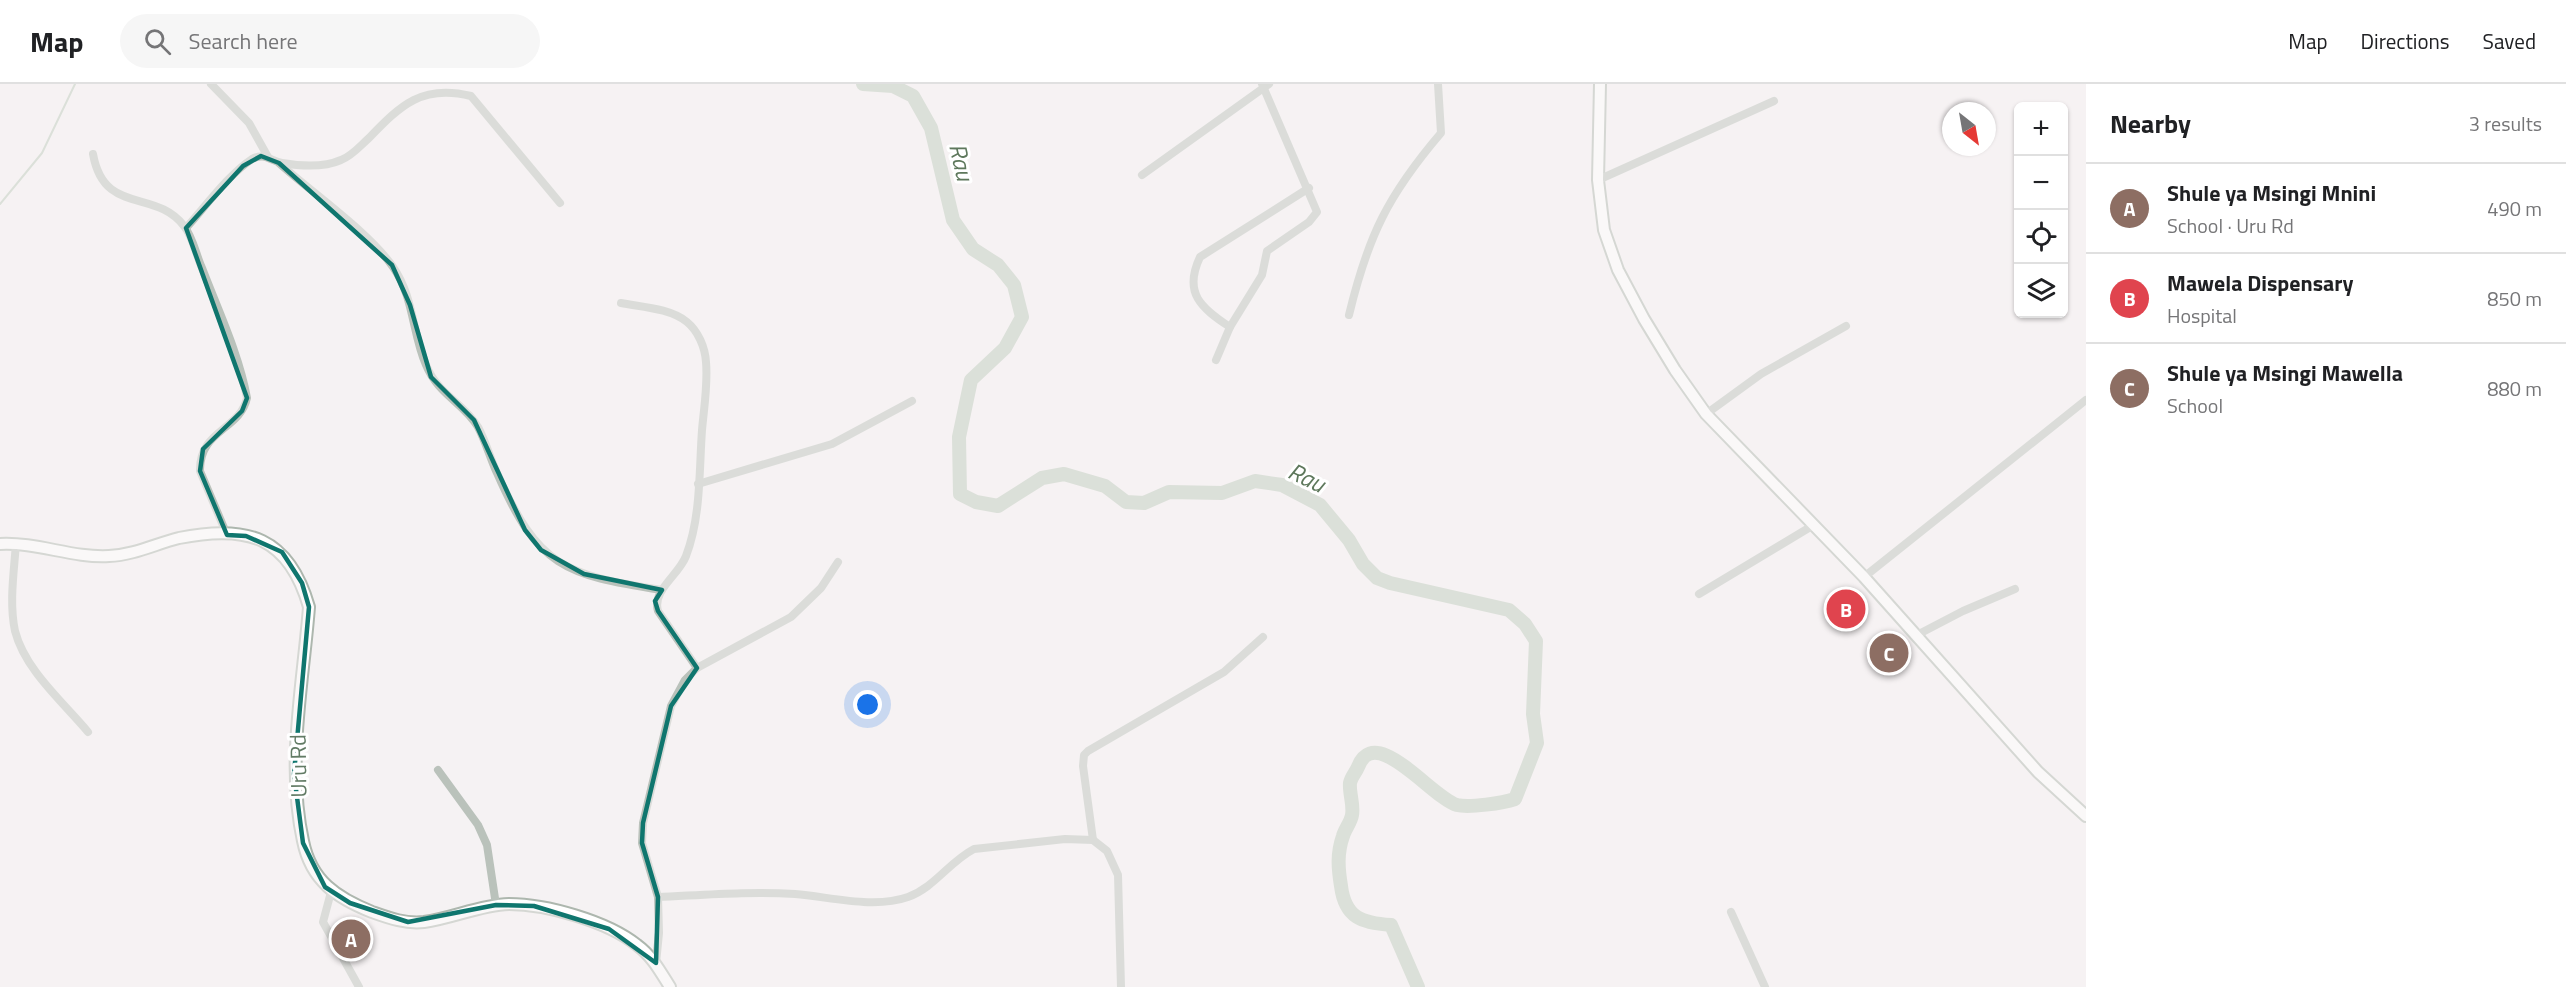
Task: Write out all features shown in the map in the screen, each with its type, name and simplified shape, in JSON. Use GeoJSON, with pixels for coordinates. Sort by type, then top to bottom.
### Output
{"type":"FeatureCollection","features":[{"type":"Feature","properties":{"kind":"street"},"geometry":{"type":"LineString","coordinates":[[212,84],[245,118],[268,157]]}},
{"type":"Feature","properties":{"kind":"street"},"geometry":{"type":"LineString","coordinates":[[1349,315],[1360,272],[1388,203],[1409,170],[1441,133],[1438,84]]}},
{"type":"Feature","properties":{"kind":"street"},"geometry":{"type":"LineString","coordinates":[[1600,84],[1598,180],[1604,230],[1618,270],[1649,327],[1707,414],[1812,526],[1864,577],[2038,772],[2086,816]]}},
{"type":"Feature","properties":{"kind":"street"},"geometry":{"type":"LineString","coordinates":[[1142,176],[1265,85],[1317,209],[1316,214],[1267,251],[1262,274],[1230,327],[1216,360]]}},
{"type":"Feature","properties":{"kind":"street"},"geometry":{"type":"LineString","coordinates":[[279,163],[311,165],[342,160],[356,151],[403,103],[430,93],[459,93],[471,96],[480,104],[560,203]]}},
{"type":"Feature","properties":{"kind":"street"},"geometry":{"type":"LineString","coordinates":[[1598,180],[1774,102]]}},
{"type":"Feature","properties":{"kind":"street"},"geometry":{"type":"LineString","coordinates":[[93,154],[96,172],[104,184],[130,199],[166,210],[175,215],[186,228],[219,310],[247,398],[242,411],[203,449],[200,461],[200,471],[226,535]]}},
{"type":"Feature","properties":{"kind":"street"},"geometry":{"type":"LineString","coordinates":[[186,228],[243,166],[256,157],[268,157],[279,163],[392,265],[411,304],[425,363],[431,377],[450,400],[466,410],[474,420],[525,530],[541,550],[558,562],[584,574],[619,583],[663,590]]}},
{"type":"Feature","properties":{"kind":"street"},"geometry":{"type":"LineString","coordinates":[[1230,327],[1203,308],[1197,297],[1193,281],[1200,256],[1309,188]]}},
{"type":"Feature","properties":{"kind":"street"},"geometry":{"type":"LineString","coordinates":[[621,303],[669,313],[686,321],[702,343],[706,360],[707,385],[691,542],[684,561],[656,599],[658,611],[697,668]]}},
{"type":"Feature","properties":{"kind":"street"},"geometry":{"type":"LineString","coordinates":[[1707,414],[1761,374],[1846,326]]}},
{"type":"Feature","properties":{"kind":"street"},"geometry":{"type":"LineString","coordinates":[[1864,577],[2086,400]]}},
{"type":"Feature","properties":{"kind":"street"},"geometry":{"type":"LineString","coordinates":[[698,484],[819,449],[912,401]]}},
{"type":"Feature","properties":{"kind":"street"},"geometry":{"type":"LineString","coordinates":[[1699,594],[1812,526]]}},
{"type":"Feature","properties":{"kind":"street","name":"Uru Rd"},"geometry":{"type":"LineString","coordinates":[[0,544],[16,543],[67,553],[108,556],[140,552],[181,538],[226,535],[264,541],[282,552],[302,583],[309,607],[294,774],[303,843],[316,875],[331,892],[350,903],[393,920],[408,922],[444,918],[496,906],[525,904],[584,918],[636,944],[656,963],[670,987]]}},
{"type":"Feature","properties":{"kind":"street"},"geometry":{"type":"LineString","coordinates":[[16,543],[13,608],[19,640],[33,667],[88,732]]}},
{"type":"Feature","properties":{"kind":"street"},"geometry":{"type":"LineString","coordinates":[[656,963],[659,933],[658,897],[642,843],[643,823],[671,706],[685,680],[697,668],[790,618],[807,603],[838,562]]}},
{"type":"Feature","properties":{"kind":"street"},"geometry":{"type":"LineString","coordinates":[[1916,636],[1963,611],[2015,589]]}},
{"type":"Feature","properties":{"kind":"street"},"geometry":{"type":"LineString","coordinates":[[1093,840],[1083,766],[1084,755],[1224,672],[1263,637]]}},
{"type":"Feature","properties":{"kind":"street"},"geometry":{"type":"LineString","coordinates":[[438,770],[478,825],[487,845],[496,906]]}},
{"type":"Feature","properties":{"kind":"street"},"geometry":{"type":"LineString","coordinates":[[658,897],[793,894],[890,901],[922,891],[962,856],[974,849],[1065,839],[1093,840],[1107,851],[1118,874],[1121,987]]}},
{"type":"Feature","properties":{"kind":"street"},"geometry":{"type":"LineString","coordinates":[[331,892],[323,922],[359,987]]}},
{"type":"Feature","properties":{"kind":"street"},"geometry":{"type":"LineString","coordinates":[[1731,912],[1765,987]]}},
{"type":"Feature","properties":{"kind":"highlighted area"},"geometry":{"type":"Polygon","coordinates":[[[261,156],[279,163],[392,265],[410,305],[431,377],[474,420],[525,530],[541,550],[584,574],[662,590],[655,601],[658,611],[697,668],[671,706],[643,823],[642,843],[658,897],[656,963],[609,929],[534,906],[496,905],[408,922],[350,903],[325,887],[303,843],[294,774],[309,607],[302,583],[282,552],[246,536],[227,535],[200,471],[203,449],[242,411],[247,398],[186,228],[243,166],[261,156]]]}},
{"type":"Feature","properties":{"kind":"waterway"},"geometry":{"type":"LineString","coordinates":[[0,204],[42,153],[75,84]]}},
{"type":"Feature","properties":{"kind":"waterway","name":"Rau"},"geometry":{"type":"LineString","coordinates":[[863,84],[893,86],[913,96],[931,128],[953,220],[973,249],[998,265],[1014,285],[1022,317],[1005,348],[971,380],[959,437],[960,494],[976,502],[998,506],[1042,478],[1064,474],[1105,486],[1126,502],[1144,503],[1169,492],[1222,493],[1255,481],[1282,485],[1320,505],[1349,540],[1363,564],[1377,578],[1509,610],[1525,624],[1536,641],[1533,714],[1537,743],[1515,799],[1486,805],[1457,805],[1446,800],[1390,757],[1377,753],[1366,755],[1351,781],[1352,815],[1341,842],[1339,855],[1343,897],[1346,905],[1357,917],[1372,923],[1391,925],[1418,987]]}},
{"type":"Feature","properties":{"kind":"place","name":"Mawela Dispensary"},"geometry":{"type":"Point","coordinates":[1846,609]}},
{"type":"Feature","properties":{"kind":"place","name":"Shule ya Msingi Mawella"},"geometry":{"type":"Point","coordinates":[1889,653]}},
{"type":"Feature","properties":{"kind":"place","name":"Shule ya Msingi Mnini"},"geometry":{"type":"Point","coordinates":[351,939]}}]}
